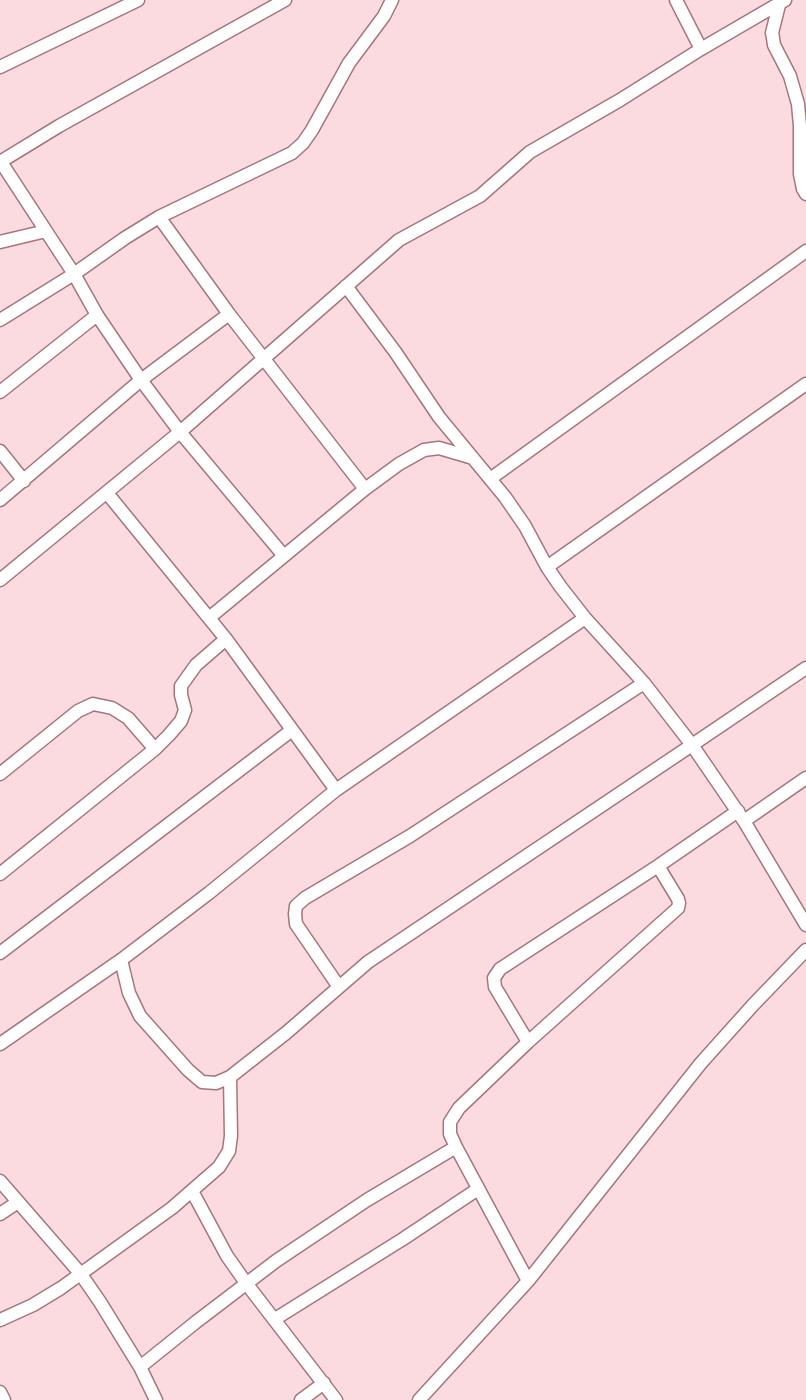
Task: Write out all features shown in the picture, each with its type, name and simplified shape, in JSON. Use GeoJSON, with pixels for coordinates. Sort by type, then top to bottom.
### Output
{"type":"FeatureCollection","features":[{"type":"Feature","properties":{"kind":"street"},"geometry":{"type":"LineString","coordinates":[[0,67],[138,0]]}},
{"type":"Feature","properties":{"kind":"street"},"geometry":{"type":"LineString","coordinates":[[284,556],[180,432],[141,380],[97,315],[74,274],[1,162],[59,126],[285,0]]}},
{"type":"Feature","properties":{"kind":"street"},"geometry":{"type":"LineString","coordinates":[[0,320],[159,217],[292,153],[312,130],[349,63],[384,16],[392,0]]}},
{"type":"Feature","properties":{"kind":"street"},"geometry":{"type":"LineString","coordinates":[[676,0],[701,49]]}},
{"type":"Feature","properties":{"kind":"street"},"geometry":{"type":"LineString","coordinates":[[0,580],[180,432],[399,240],[480,196],[530,152],[782,1]]}},
{"type":"Feature","properties":{"kind":"street"},"geometry":{"type":"LineString","coordinates":[[782,1],[772,33],[774,45],[794,87],[803,125],[800,174],[806,194]]}},
{"type":"Feature","properties":{"kind":"street"},"geometry":{"type":"LineString","coordinates":[[159,217],[229,314],[365,489]]}},
{"type":"Feature","properties":{"kind":"street"},"geometry":{"type":"LineString","coordinates":[[0,242],[46,231]]}},
{"type":"Feature","properties":{"kind":"street"},"geometry":{"type":"LineString","coordinates":[[490,479],[806,251]]}},
{"type":"Feature","properties":{"kind":"street"},"geometry":{"type":"LineString","coordinates":[[346,286],[396,353],[439,417],[505,497],[560,586],[585,618],[644,684],[692,746],[741,816],[806,925]]}},
{"type":"Feature","properties":{"kind":"street"},"geometry":{"type":"LineString","coordinates":[[0,500],[141,380],[229,314]]}},
{"type":"Feature","properties":{"kind":"street"},"geometry":{"type":"LineString","coordinates":[[0,392],[97,315]]}},
{"type":"Feature","properties":{"kind":"street"},"geometry":{"type":"LineString","coordinates":[[548,567],[806,384]]}},
{"type":"Feature","properties":{"kind":"street"},"geometry":{"type":"LineString","coordinates":[[209,618],[365,489],[399,464],[424,450],[439,448],[472,458]]}},
{"type":"Feature","properties":{"kind":"street"},"geometry":{"type":"LineString","coordinates":[[0,451],[24,481]]}},
{"type":"Feature","properties":{"kind":"street"},"geometry":{"type":"LineString","coordinates":[[107,493],[226,639],[336,790]]}},
{"type":"Feature","properties":{"kind":"street"},"geometry":{"type":"LineString","coordinates":[[0,1044],[121,960],[209,893],[336,790],[585,618]]}},
{"type":"Feature","properties":{"kind":"street"},"geometry":{"type":"LineString","coordinates":[[0,874],[155,749],[169,735],[181,721],[185,710],[181,686],[196,665],[226,639]]}},
{"type":"Feature","properties":{"kind":"street"},"geometry":{"type":"LineString","coordinates":[[121,960],[129,993],[140,1016],[188,1070],[202,1082],[216,1083],[230,1077],[286,1033],[368,962],[806,668]]}},
{"type":"Feature","properties":{"kind":"street"},"geometry":{"type":"LineString","coordinates":[[339,987],[296,924],[296,906],[305,898],[410,836],[644,684]]}},
{"type":"Feature","properties":{"kind":"street"},"geometry":{"type":"LineString","coordinates":[[2,769],[78,711],[93,704],[112,708],[128,718],[155,749]]}},
{"type":"Feature","properties":{"kind":"street"},"geometry":{"type":"LineString","coordinates":[[0,953],[292,730]]}},
{"type":"Feature","properties":{"kind":"street"},"geometry":{"type":"LineString","coordinates":[[528,1042],[495,987],[494,978],[500,969],[658,866],[806,778]]}},
{"type":"Feature","properties":{"kind":"street"},"geometry":{"type":"LineString","coordinates":[[528,1281],[450,1134],[450,1122],[459,1108],[528,1042],[678,908],[678,899],[658,866]]}},
{"type":"Feature","properties":{"kind":"street"},"geometry":{"type":"LineString","coordinates":[[419,1400],[528,1281],[701,1063],[806,950]]}},
{"type":"Feature","properties":{"kind":"street"},"geometry":{"type":"LineString","coordinates":[[0,1320],[33,1305],[61,1288],[172,1208],[219,1167],[229,1151],[231,1136],[230,1077]]}},
{"type":"Feature","properties":{"kind":"street"},"geometry":{"type":"LineString","coordinates":[[140,1367],[276,1261],[367,1200],[456,1146]]}},
{"type":"Feature","properties":{"kind":"street"},"geometry":{"type":"LineString","coordinates":[[0,1181],[80,1273],[140,1367],[156,1400]]}},
{"type":"Feature","properties":{"kind":"street"},"geometry":{"type":"LineString","coordinates":[[275,1319],[478,1189]]}},
{"type":"Feature","properties":{"kind":"street"},"geometry":{"type":"LineString","coordinates":[[192,1191],[227,1256],[336,1400]]}},
{"type":"Feature","properties":{"kind":"street"},"geometry":{"type":"LineString","coordinates":[[0,1214],[18,1202]]}},
{"type":"Feature","properties":{"kind":"street"},"geometry":{"type":"LineString","coordinates":[[301,1400],[324,1383]]}},
{"type":"Feature","properties":{"kind":"street"},"geometry":{"type":"LineString","coordinates":[[0,1392],[4,1400]]}}]}
